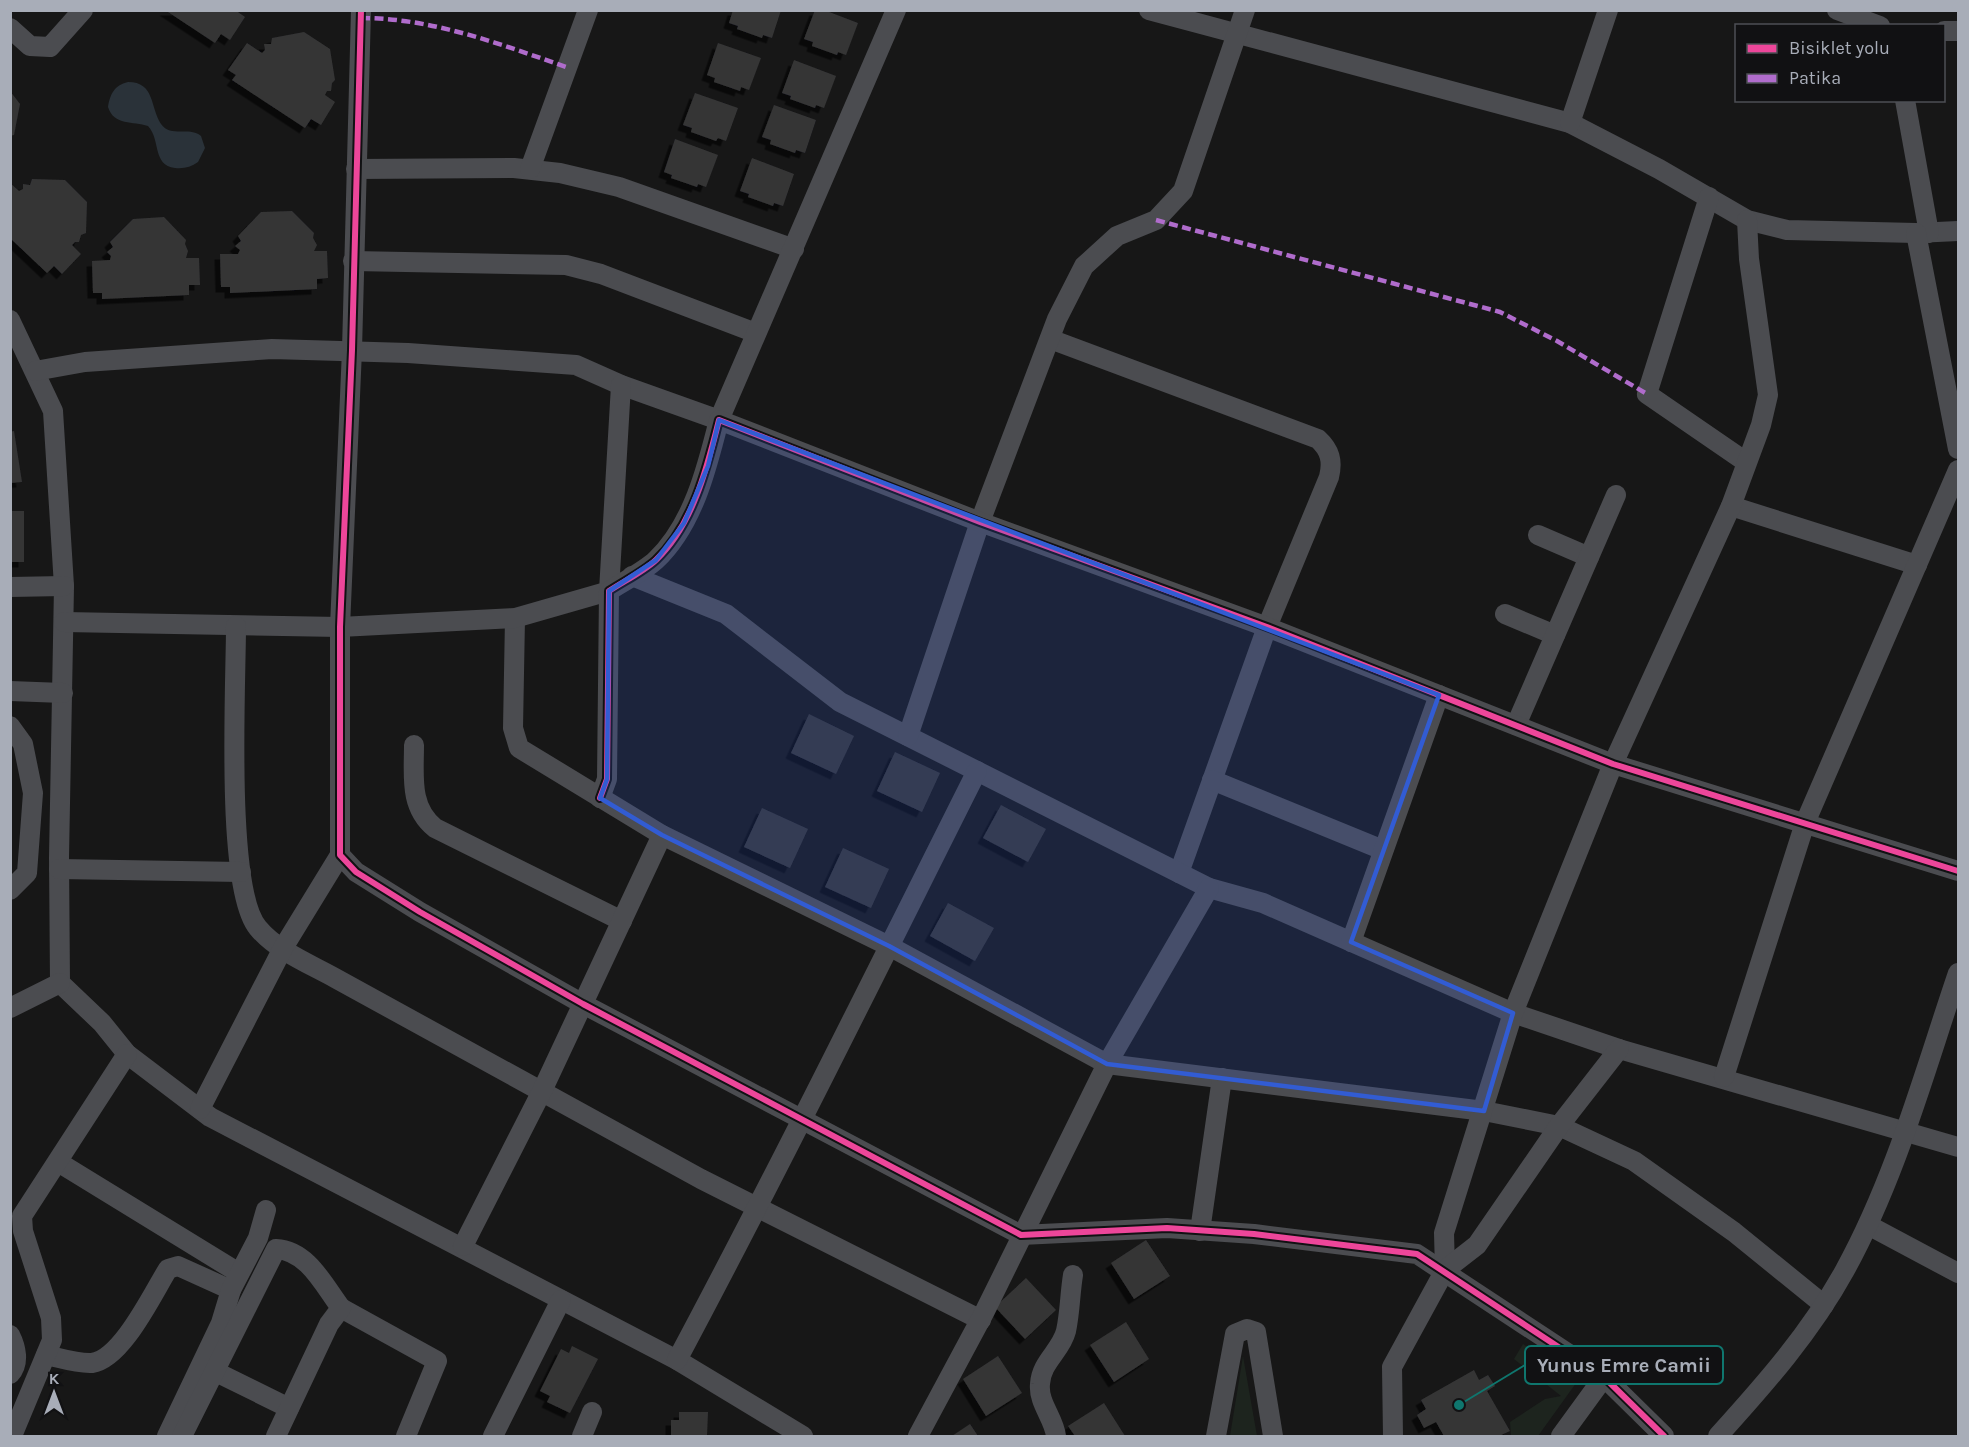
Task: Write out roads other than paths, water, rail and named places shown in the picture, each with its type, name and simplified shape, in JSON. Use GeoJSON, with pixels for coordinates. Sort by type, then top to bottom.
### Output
{"type":"FeatureCollection","features":[{"type":"Feature","properties":{"kind":"street"},"geometry":{"type":"LineString","coordinates":[[10,28],[30,46],[50,47],[83,10]]}},
{"type":"Feature","properties":{"kind":"street"},"geometry":{"type":"LineString","coordinates":[[200,1109],[283,948],[340,855],[340,627],[352,350],[361,10]]}},
{"type":"Feature","properties":{"kind":"street"},"geometry":{"type":"LineString","coordinates":[[530,169],[588,10]]}},
{"type":"Feature","properties":{"kind":"street"},"geometry":{"type":"LineString","coordinates":[[64,621],[340,627],[515,618],[609,591],[656,560],[684,523],[708,466],[719,420],[896,10]]}},
{"type":"Feature","properties":{"kind":"street"},"geometry":{"type":"LineString","coordinates":[[1149,10],[1570,123],[1747,220],[1787,230],[1923,233],[1959,231]]}},
{"type":"Feature","properties":{"kind":"street"},"geometry":{"type":"LineString","coordinates":[[908,736],[980,522],[1050,339],[1084,266],[1117,236],[1156,220],[1184,191],[1245,10]]}},
{"type":"Feature","properties":{"kind":"street"},"geometry":{"type":"LineString","coordinates":[[1570,123],[1608,10]]}},
{"type":"Feature","properties":{"kind":"street"},"geometry":{"type":"LineString","coordinates":[[1837,10],[1875,24]]}},
{"type":"Feature","properties":{"kind":"street"},"geometry":{"type":"LineString","coordinates":[[1905,102],[1923,233],[1959,449]]}},
{"type":"Feature","properties":{"kind":"street"},"geometry":{"type":"LineString","coordinates":[[356,169],[530,169],[619,187],[794,249]]}},
{"type":"Feature","properties":{"kind":"street"},"geometry":{"type":"LineString","coordinates":[[1709,198],[1647,394],[1746,462]]}},
{"type":"Feature","properties":{"kind":"street"},"geometry":{"type":"LineString","coordinates":[[1445,1270],[1444,1233],[1513,1013],[1613,764],[1731,506],[1761,425],[1768,395],[1749,259],[1747,220]]}},
{"type":"Feature","properties":{"kind":"street"},"geometry":{"type":"LineString","coordinates":[[353,261],[566,265],[601,274],[756,333]]}},
{"type":"Feature","properties":{"kind":"street"},"geometry":{"type":"LineString","coordinates":[[10,320],[53,411],[64,586],[59,869],[60,983],[102,1023],[127,1054],[200,1109],[677,1359],[803,1437]]}},
{"type":"Feature","properties":{"kind":"street"},"geometry":{"type":"LineString","coordinates":[[1050,339],[1318,439],[1325,446],[1331,461],[1329,477],[1267,627],[1179,873]]}},
{"type":"Feature","properties":{"kind":"street"},"geometry":{"type":"LineString","coordinates":[[34,371],[85,362],[260,349],[352,350],[576,365],[621,385],[719,420],[980,522],[1267,627],[1613,764],[1959,871]]}},
{"type":"Feature","properties":{"kind":"street"},"geometry":{"type":"LineString","coordinates":[[600,798],[607,779],[609,591],[621,385]]}},
{"type":"Feature","properties":{"kind":"street"},"geometry":{"type":"LineString","coordinates":[[1724,1077],[1805,823],[1959,470]]}},
{"type":"Feature","properties":{"kind":"street"},"geometry":{"type":"LineString","coordinates":[[1516,725],[1616,495]]}},
{"type":"Feature","properties":{"kind":"street"},"geometry":{"type":"LineString","coordinates":[[1731,506],[1917,565]]}},
{"type":"Feature","properties":{"kind":"street"},"geometry":{"type":"LineString","coordinates":[[1538,535],[1589,557]]}},
{"type":"Feature","properties":{"kind":"street"},"geometry":{"type":"LineString","coordinates":[[632,576],[726,614],[840,702],[1209,888],[1263,903],[1513,1013],[1619,1049],[1724,1077],[1959,1147]]}},
{"type":"Feature","properties":{"kind":"street"},"geometry":{"type":"LineString","coordinates":[[10,587],[64,586]]}},
{"type":"Feature","properties":{"kind":"street"},"geometry":{"type":"LineString","coordinates":[[1505,614],[1555,635]]}},
{"type":"Feature","properties":{"kind":"street"},"geometry":{"type":"LineString","coordinates":[[515,618],[513,728],[519,748],[662,836],[888,946],[1107,1064],[1484,1111],[1559,1126],[1634,1161],[1734,1232],[1824,1305]]}},
{"type":"Feature","properties":{"kind":"street"},"geometry":{"type":"LineString","coordinates":[[236,626],[236,835],[248,911],[258,929],[283,948],[758,1208],[981,1320]]}},
{"type":"Feature","properties":{"kind":"street"},"geometry":{"type":"LineString","coordinates":[[10,691],[63,693]]}},
{"type":"Feature","properties":{"kind":"street"},"geometry":{"type":"LineString","coordinates":[[1351,942],[1439,695]]}},
{"type":"Feature","properties":{"kind":"street"},"geometry":{"type":"LineString","coordinates":[[10,726],[23,744],[33,793],[27,873],[10,891]]}},
{"type":"Feature","properties":{"kind":"street"},"geometry":{"type":"LineString","coordinates":[[414,745],[415,799],[427,821],[435,828],[622,921]]}},
{"type":"Feature","properties":{"kind":"street"},"geometry":{"type":"LineString","coordinates":[[677,1359],[758,1208],[801,1117],[977,771]]}},
{"type":"Feature","properties":{"kind":"street"},"geometry":{"type":"LineString","coordinates":[[1212,780],[1383,850]]}},
{"type":"Feature","properties":{"kind":"street"},"geometry":{"type":"LineString","coordinates":[[463,1246],[542,1091],[662,836]]}},
{"type":"Feature","properties":{"kind":"street"},"geometry":{"type":"LineString","coordinates":[[340,855],[356,872],[383,889],[583,1004],[1021,1234],[1167,1228],[1254,1234],[1417,1254],[1445,1270],[1604,1377],[1664,1437]]}},
{"type":"Feature","properties":{"kind":"street"},"geometry":{"type":"LineString","coordinates":[[59,869],[242,872]]}},
{"type":"Feature","properties":{"kind":"street"},"geometry":{"type":"LineString","coordinates":[[918,1437],[981,1320],[1021,1234],[1107,1064],[1209,888]]}},
{"type":"Feature","properties":{"kind":"street"},"geometry":{"type":"LineString","coordinates":[[1718,1437],[1780,1367],[1824,1305],[1868,1225],[1904,1131],[1959,973]]}},
{"type":"Feature","properties":{"kind":"street"},"geometry":{"type":"LineString","coordinates":[[10,1008],[60,983]]}},
{"type":"Feature","properties":{"kind":"street"},"geometry":{"type":"LineString","coordinates":[[1393,1437],[1392,1367],[1445,1270],[1477,1245],[1559,1126],[1619,1049]]}},
{"type":"Feature","properties":{"kind":"street"},"geometry":{"type":"LineString","coordinates":[[12,1437],[52,1340],[51,1318],[23,1231],[22,1216],[127,1054]]}},
{"type":"Feature","properties":{"kind":"street"},"geometry":{"type":"LineString","coordinates":[[1200,1231],[1222,1078]]}},
{"type":"Feature","properties":{"kind":"street"},"geometry":{"type":"LineString","coordinates":[[58,1162],[235,1281]]}},
{"type":"Feature","properties":{"kind":"street"},"geometry":{"type":"LineString","coordinates":[[167,1437],[221,1323],[235,1281],[258,1238],[266,1210]]}},
{"type":"Feature","properties":{"kind":"street"},"geometry":{"type":"LineString","coordinates":[[1868,1225],[1959,1272]]}},
{"type":"Feature","properties":{"kind":"street"},"geometry":{"type":"LineString","coordinates":[[182,1437],[276,1249],[290,1250],[306,1261],[341,1308],[437,1361],[406,1437]]}},
{"type":"Feature","properties":{"kind":"street"},"geometry":{"type":"LineString","coordinates":[[45,1355],[91,1363],[102,1359],[119,1347],[168,1269],[178,1266],[235,1281]]}},
{"type":"Feature","properties":{"kind":"street"},"geometry":{"type":"LineString","coordinates":[[1056,1437],[1054,1425],[1041,1398],[1040,1385],[1043,1368],[1066,1331],[1073,1275]]}},
{"type":"Feature","properties":{"kind":"street"},"geometry":{"type":"LineString","coordinates":[[493,1437],[561,1300]]}},
{"type":"Feature","properties":{"kind":"street"},"geometry":{"type":"LineString","coordinates":[[276,1437],[329,1324],[341,1308]]}},
{"type":"Feature","properties":{"kind":"street"},"geometry":{"type":"LineString","coordinates":[[1216,1437],[1234,1334],[1248,1329],[1256,1332],[1273,1437]]}},
{"type":"Feature","properties":{"kind":"street"},"geometry":{"type":"LineString","coordinates":[[10,1335],[17,1350],[14,1371],[10,1374]]}},
{"type":"Feature","properties":{"kind":"street"},"geometry":{"type":"LineString","coordinates":[[214,1371],[289,1407]]}},
{"type":"Feature","properties":{"kind":"street"},"geometry":{"type":"LineString","coordinates":[[1561,1437],[1604,1377]]}},
{"type":"Feature","properties":{"kind":"street"},"geometry":{"type":"LineString","coordinates":[[582,1437],[592,1412]]}},
{"type":"Feature","properties":{"kind":"place","name":"Yunus Emre Camii"},"geometry":{"type":"Point","coordinates":[1459,1405]}}]}
